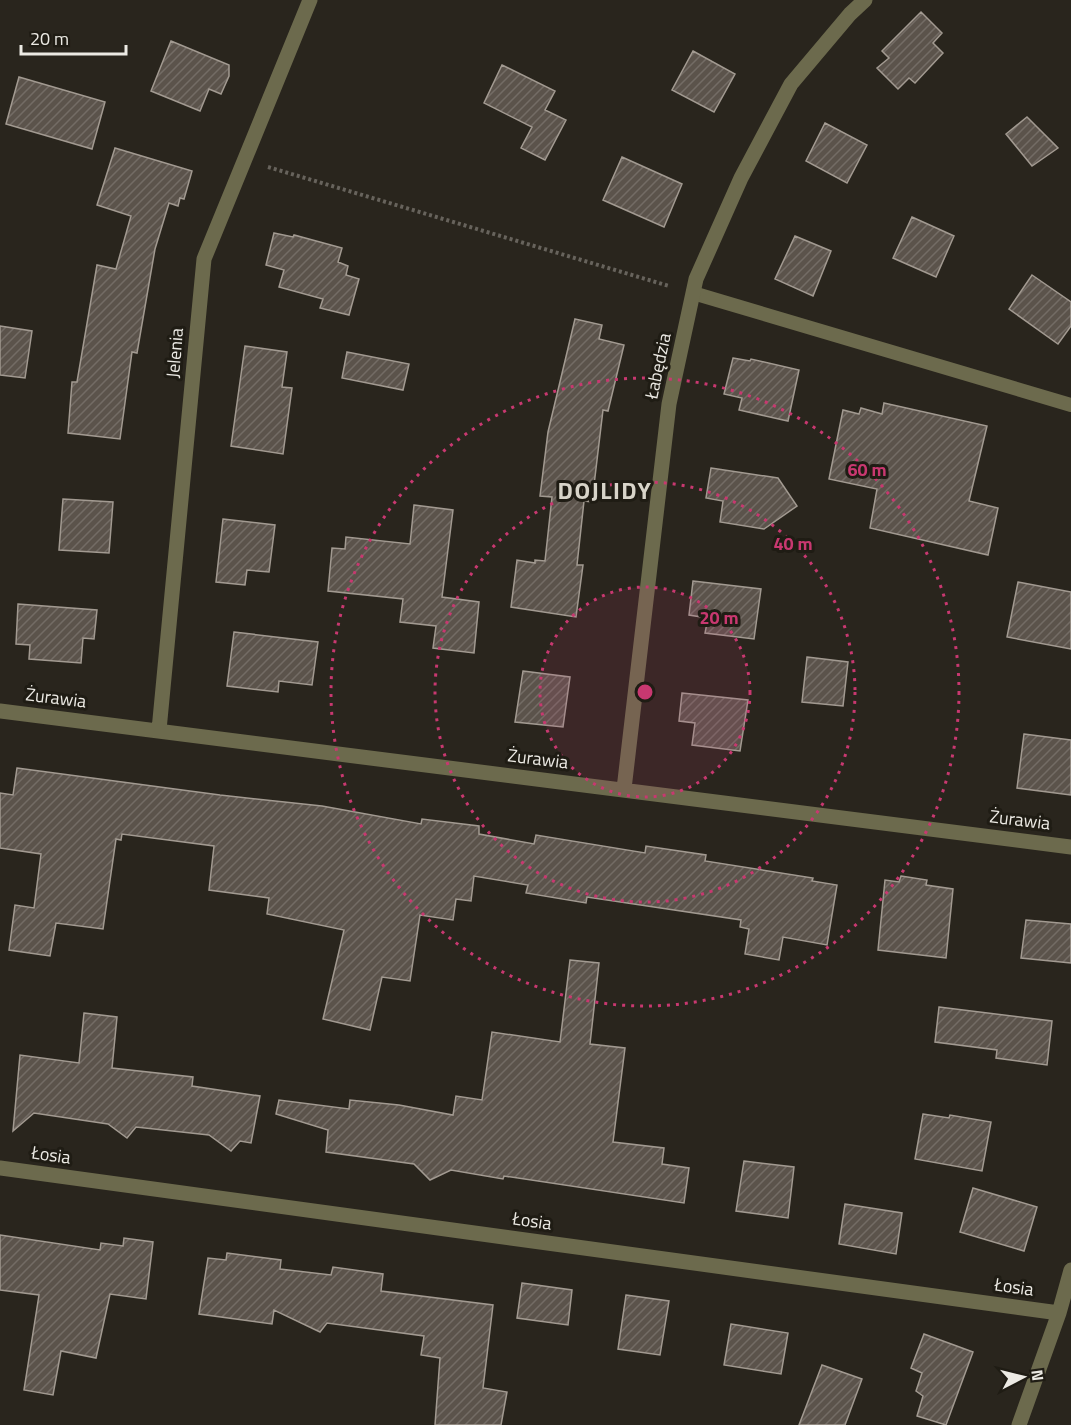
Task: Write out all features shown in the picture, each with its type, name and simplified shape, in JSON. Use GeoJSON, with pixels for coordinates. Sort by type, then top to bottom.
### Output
{"type":"FeatureCollection","features":[{"type":"Feature","properties":{"kind":"street","name":"Jelenia"},"geometry":{"type":"LineString","coordinates":[[159,730],[204,259],[310,0]]}},
{"type":"Feature","properties":{"kind":"street","name":"Łabędzia"},"geometry":{"type":"LineString","coordinates":[[624,789],[669,404],[696,279],[741,178],[791,84],[850,14],[865,0]]}},
{"type":"Feature","properties":{"kind":"street","name":"Żurawia"},"geometry":{"type":"LineString","coordinates":[[0,711],[1071,847]]}},
{"type":"Feature","properties":{"kind":"street","name":"Łosia"},"geometry":{"type":"LineString","coordinates":[[0,1167],[1059,1312]]}},
{"type":"Feature","properties":{"kind":"street"},"geometry":{"type":"LineString","coordinates":[[1019,1425],[1059,1312],[1071,1270]]}},
{"type":"Feature","properties":{"kind":"lane"},"geometry":{"type":"LineString","coordinates":[[693,293],[1071,405]]}},
{"type":"Feature","properties":{"kind":"path"},"geometry":{"type":"LineString","coordinates":[[244,160],[693,293]]}},
{"type":"Feature","properties":{"kind":"building"},"geometry":{"type":"Polygon","coordinates":[[[921,12],[942,33],[933,43],[943,53],[915,83],[909,78],[898,89],[877,68],[889,58],[882,51],[921,12]]]}},
{"type":"Feature","properties":{"kind":"building"},"geometry":{"type":"Polygon","coordinates":[[[171,41],[229,65],[229,76],[221,94],[209,89],[200,111],[151,91],[171,41]]]}},
{"type":"Feature","properties":{"kind":"building"},"geometry":{"type":"Polygon","coordinates":[[[693,51],[735,74],[714,112],[672,90],[693,51]]]}},
{"type":"Feature","properties":{"kind":"building"},"geometry":{"type":"Polygon","coordinates":[[[502,65],[555,91],[545,110],[566,120],[545,160],[521,148],[532,127],[484,103],[502,65]]]}},
{"type":"Feature","properties":{"kind":"building"},"geometry":{"type":"Polygon","coordinates":[[[19,77],[105,102],[92,149],[6,124],[19,77]]]}},
{"type":"Feature","properties":{"kind":"building"},"geometry":{"type":"Polygon","coordinates":[[[1027,117],[1058,148],[1032,166],[1006,134],[1027,117]]]}},
{"type":"Feature","properties":{"kind":"building"},"geometry":{"type":"Polygon","coordinates":[[[825,123],[867,145],[847,183],[806,161],[825,123]]]}},
{"type":"Feature","properties":{"kind":"building"},"geometry":{"type":"Polygon","coordinates":[[[115,148],[192,171],[184,199],[180,198],[178,206],[169,203],[155,249],[137,353],[132,352],[120,439],[68,433],[72,382],[77,382],[97,265],[116,269],[131,216],[97,205],[115,148]]]}},
{"type":"Feature","properties":{"kind":"building"},"geometry":{"type":"Polygon","coordinates":[[[622,157],[682,184],[664,227],[603,200],[622,157]]]}},
{"type":"Feature","properties":{"kind":"building"},"geometry":{"type":"Polygon","coordinates":[[[912,217],[954,236],[936,277],[893,258],[912,217]]]}},
{"type":"Feature","properties":{"kind":"building"},"geometry":{"type":"Polygon","coordinates":[[[274,233],[293,237],[294,235],[342,248],[338,262],[348,266],[346,275],[359,279],[349,315],[320,308],[323,299],[279,287],[284,270],[266,265],[274,233]]]}},
{"type":"Feature","properties":{"kind":"building"},"geometry":{"type":"Polygon","coordinates":[[[795,236],[831,251],[813,296],[775,279],[795,236]]]}},
{"type":"Feature","properties":{"kind":"building"},"geometry":{"type":"Polygon","coordinates":[[[1032,275],[1071,302],[1071,326],[1058,344],[1009,309],[1032,275]]]}},
{"type":"Feature","properties":{"kind":"building"},"geometry":{"type":"Polygon","coordinates":[[[575,319],[602,325],[599,339],[624,345],[608,411],[603,410],[592,502],[584,501],[577,565],[583,565],[576,617],[511,607],[517,560],[535,563],[535,560],[545,561],[552,497],[540,496],[548,432],[575,319]]]}},
{"type":"Feature","properties":{"kind":"building"},"geometry":{"type":"Polygon","coordinates":[[[0,326],[32,331],[25,378],[0,375],[0,326]]]}},
{"type":"Feature","properties":{"kind":"building"},"geometry":{"type":"Polygon","coordinates":[[[245,346],[287,352],[282,387],[292,388],[283,454],[231,446],[245,346]]]}},
{"type":"Feature","properties":{"kind":"building"},"geometry":{"type":"Polygon","coordinates":[[[347,352],[409,364],[403,390],[342,378],[347,352]]]}},
{"type":"Feature","properties":{"kind":"building"},"geometry":{"type":"Polygon","coordinates":[[[733,358],[750,361],[751,359],[799,370],[788,421],[739,410],[742,398],[724,394],[733,358]]]}},
{"type":"Feature","properties":{"kind":"building"},"geometry":{"type":"Polygon","coordinates":[[[884,403],[987,426],[969,501],[998,508],[988,555],[870,528],[877,489],[829,479],[843,410],[859,414],[861,408],[882,414],[884,403]]]}},
{"type":"Feature","properties":{"kind":"building"},"geometry":{"type":"Polygon","coordinates":[[[711,468],[778,478],[797,506],[764,529],[720,522],[723,501],[706,498],[711,468]]]}},
{"type":"Feature","properties":{"kind":"building"},"geometry":{"type":"Polygon","coordinates":[[[63,499],[113,502],[109,553],[59,550],[63,499]]]}},
{"type":"Feature","properties":{"kind":"building"},"geometry":{"type":"Polygon","coordinates":[[[414,505],[453,510],[442,597],[479,602],[474,653],[433,648],[436,626],[400,622],[403,599],[328,591],[332,548],[345,549],[346,537],[410,544],[414,505]]]}},
{"type":"Feature","properties":{"kind":"building"},"geometry":{"type":"Polygon","coordinates":[[[223,519],[275,525],[269,572],[247,570],[245,585],[216,582],[223,519]]]}},
{"type":"Feature","properties":{"kind":"building"},"geometry":{"type":"Polygon","coordinates":[[[693,581],[761,589],[754,639],[705,633],[708,618],[689,615],[693,581]]]}},
{"type":"Feature","properties":{"kind":"building"},"geometry":{"type":"Polygon","coordinates":[[[1018,582],[1071,592],[1071,649],[1007,637],[1018,582]]]}},
{"type":"Feature","properties":{"kind":"building"},"geometry":{"type":"Polygon","coordinates":[[[18,604],[97,610],[94,639],[83,638],[81,663],[29,659],[30,645],[16,644],[18,604]]]}},
{"type":"Feature","properties":{"kind":"building"},"geometry":{"type":"Polygon","coordinates":[[[234,632],[318,642],[312,685],[279,681],[278,692],[227,686],[234,632]]]}},
{"type":"Feature","properties":{"kind":"building"},"geometry":{"type":"Polygon","coordinates":[[[807,657],[848,662],[843,706],[802,702],[807,657]]]}},
{"type":"Feature","properties":{"kind":"building"},"geometry":{"type":"Polygon","coordinates":[[[523,671],[570,677],[563,727],[515,722],[523,671]]]}},
{"type":"Feature","properties":{"kind":"building"},"geometry":{"type":"Polygon","coordinates":[[[682,693],[748,700],[740,751],[692,745],[695,723],[679,721],[682,693]]]}},
{"type":"Feature","properties":{"kind":"building"},"geometry":{"type":"Polygon","coordinates":[[[1024,734],[1071,740],[1071,795],[1017,788],[1024,734]]]}},
{"type":"Feature","properties":{"kind":"building"},"geometry":{"type":"Polygon","coordinates":[[[17,768],[322,806],[421,824],[422,819],[479,826],[479,834],[534,844],[536,835],[645,853],[646,846],[706,855],[705,861],[813,878],[812,881],[837,885],[827,945],[783,937],[779,960],[745,954],[749,929],[740,927],[741,920],[587,897],[586,903],[526,893],[528,885],[474,876],[471,901],[456,899],[453,920],[420,915],[410,981],[382,977],[370,1030],[323,1019],[344,930],[267,914],[269,898],[209,890],[214,846],[122,834],[121,840],[116,839],[103,929],[56,923],[50,956],[9,950],[15,905],[34,908],[41,854],[0,848],[0,793],[13,795],[17,768]]]}},
{"type":"Feature","properties":{"kind":"building"},"geometry":{"type":"Polygon","coordinates":[[[901,876],[927,880],[926,885],[953,889],[946,958],[878,950],[885,880],[899,882],[901,876]]]}},
{"type":"Feature","properties":{"kind":"building"},"geometry":{"type":"Polygon","coordinates":[[[1026,920],[1071,924],[1071,963],[1021,958],[1026,920]]]}},
{"type":"Feature","properties":{"kind":"building"},"geometry":{"type":"Polygon","coordinates":[[[570,960],[599,963],[590,1044],[625,1048],[613,1142],[664,1148],[662,1164],[689,1168],[684,1203],[451,1170],[430,1180],[414,1164],[326,1152],[328,1130],[276,1114],[279,1100],[349,1109],[350,1100],[399,1105],[453,1115],[456,1096],[482,1100],[492,1032],[560,1042],[570,960]]]}},
{"type":"Feature","properties":{"kind":"building"},"geometry":{"type":"Polygon","coordinates":[[[939,1007],[1052,1021],[1047,1065],[996,1058],[997,1050],[935,1042],[939,1007]]]}},
{"type":"Feature","properties":{"kind":"building"},"geometry":{"type":"Polygon","coordinates":[[[84,1013],[117,1017],[112,1068],[193,1077],[192,1086],[260,1096],[251,1143],[240,1141],[231,1151],[209,1135],[136,1127],[127,1138],[108,1124],[34,1113],[13,1131],[20,1055],[79,1063],[84,1013]]]}},
{"type":"Feature","properties":{"kind":"building"},"geometry":{"type":"Polygon","coordinates":[[[923,1114],[949,1118],[950,1115],[991,1122],[982,1171],[915,1159],[923,1114]]]}},
{"type":"Feature","properties":{"kind":"building"},"geometry":{"type":"Polygon","coordinates":[[[744,1161],[794,1167],[788,1218],[736,1211],[744,1161]]]}},
{"type":"Feature","properties":{"kind":"building"},"geometry":{"type":"Polygon","coordinates":[[[973,1188],[1037,1207],[1024,1251],[960,1232],[973,1188]]]}},
{"type":"Feature","properties":{"kind":"building"},"geometry":{"type":"Polygon","coordinates":[[[845,1204],[902,1213],[896,1254],[839,1244],[845,1204]]]}},
{"type":"Feature","properties":{"kind":"building"},"geometry":{"type":"Polygon","coordinates":[[[0,1235],[100,1250],[101,1243],[123,1246],[124,1238],[153,1242],[146,1299],[110,1294],[96,1358],[61,1351],[53,1395],[24,1390],[39,1295],[0,1290],[0,1235]]]}},
{"type":"Feature","properties":{"kind":"building"},"geometry":{"type":"Polygon","coordinates":[[[227,1253],[281,1260],[280,1269],[331,1275],[333,1267],[383,1274],[381,1291],[493,1305],[483,1388],[507,1392],[501,1425],[435,1425],[440,1358],[421,1355],[424,1336],[327,1323],[320,1332],[274,1310],[272,1324],[199,1314],[208,1258],[226,1260],[227,1253]]]}},
{"type":"Feature","properties":{"kind":"building"},"geometry":{"type":"Polygon","coordinates":[[[522,1283],[572,1290],[568,1325],[517,1318],[522,1283]]]}},
{"type":"Feature","properties":{"kind":"building"},"geometry":{"type":"Polygon","coordinates":[[[626,1295],[669,1301],[660,1355],[618,1349],[626,1295]]]}},
{"type":"Feature","properties":{"kind":"building"},"geometry":{"type":"Polygon","coordinates":[[[731,1324],[788,1333],[781,1374],[724,1365],[731,1324]]]}},
{"type":"Feature","properties":{"kind":"building"},"geometry":{"type":"Polygon","coordinates":[[[924,1334],[973,1352],[946,1425],[917,1416],[923,1396],[916,1391],[922,1373],[911,1368],[924,1334]]]}},
{"type":"Feature","properties":{"kind":"building"},"geometry":{"type":"Polygon","coordinates":[[[822,1365],[862,1379],[845,1425],[799,1425],[822,1365]]]}},
{"type":"Feature","properties":{"kind":"district","name":"DOJLIDY"},"geometry":{"type":"Point","coordinates":[605,491]}}]}
